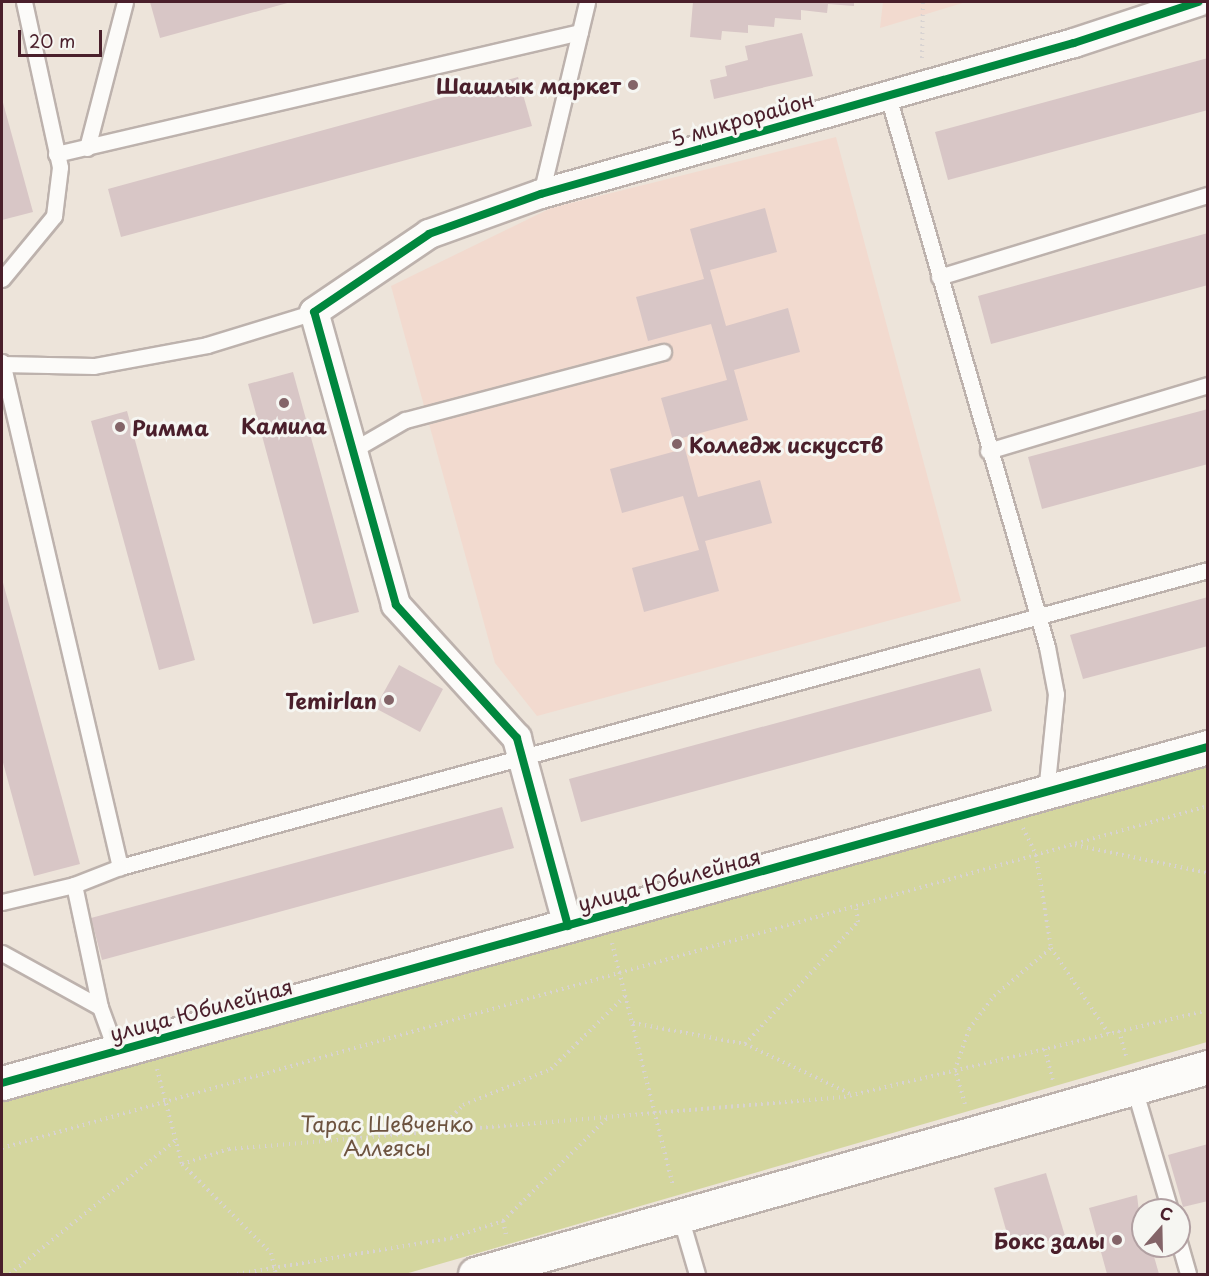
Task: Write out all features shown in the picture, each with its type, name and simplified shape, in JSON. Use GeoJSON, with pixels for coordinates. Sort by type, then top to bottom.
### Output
{"type":"FeatureCollection","features":[{"type":"Feature","properties":{"kind":"street","name":"5 микрорайон"},"geometry":{"type":"LineString","coordinates":[[314,312],[429,234],[541,194],[888,96],[1198,2]]}},
{"type":"Feature","properties":{"kind":"street"},"geometry":{"type":"LineString","coordinates":[[314,312],[396,605],[517,738],[568,926]]}},
{"type":"Feature","properties":{"kind":"street","name":"улица Юбилейная"},"geometry":{"type":"LineString","coordinates":[[2,1083],[1208,747]]}},
{"type":"Feature","properties":{"kind":"street"},"geometry":{"type":"LineString","coordinates":[[475,1275],[514,1269],[1131,1076],[1208,1067]]}},
{"type":"Feature","properties":{"kind":"lane"},"geometry":{"type":"LineString","coordinates":[[2,279],[54,216],[56,154],[24,2]]}},
{"type":"Feature","properties":{"kind":"lane"},"geometry":{"type":"LineString","coordinates":[[87,148],[125,2]]}},
{"type":"Feature","properties":{"kind":"lane"},"geometry":{"type":"LineString","coordinates":[[541,194],[587,2]]}},
{"type":"Feature","properties":{"kind":"lane"},"geometry":{"type":"LineString","coordinates":[[56,154],[580,32]]}},
{"type":"Feature","properties":{"kind":"lane"},"geometry":{"type":"LineString","coordinates":[[888,96],[1056,694],[1046,793]]}},
{"type":"Feature","properties":{"kind":"lane"},"geometry":{"type":"LineString","coordinates":[[939,277],[1208,195]]}},
{"type":"Feature","properties":{"kind":"lane"},"geometry":{"type":"LineString","coordinates":[[120,867],[2,363],[94,366],[207,345],[314,312]]}},
{"type":"Feature","properties":{"kind":"lane"},"geometry":{"type":"LineString","coordinates":[[353,450],[405,420],[663,352]]}},
{"type":"Feature","properties":{"kind":"lane"},"geometry":{"type":"LineString","coordinates":[[988,451],[1208,385]]}},
{"type":"Feature","properties":{"kind":"lane"},"geometry":{"type":"LineString","coordinates":[[2,902],[74,885],[120,867],[522,755],[1208,570]]}},
{"type":"Feature","properties":{"kind":"lane"},"geometry":{"type":"LineString","coordinates":[[74,885],[100,1006],[116,1051]]}},
{"type":"Feature","properties":{"kind":"lane"},"geometry":{"type":"LineString","coordinates":[[2,953],[100,1006]]}},
{"type":"Feature","properties":{"kind":"lane"},"geometry":{"type":"LineString","coordinates":[[1131,1076],[1167,1198]]}},
{"type":"Feature","properties":{"kind":"lane"},"geometry":{"type":"LineString","coordinates":[[680,1216],[697,1275]]}},
{"type":"Feature","properties":{"kind":"lane"},"geometry":{"type":"LineString","coordinates":[[1183,1258],[1188,1275]]}},
{"type":"Feature","properties":{"kind":"path"},"geometry":{"type":"LineString","coordinates":[[922,86],[923,2]]}},
{"type":"Feature","properties":{"kind":"path"},"geometry":{"type":"LineString","coordinates":[[1011,803],[1036,855],[1050,948],[1109,1034]]}},
{"type":"Feature","properties":{"kind":"path"},"geometry":{"type":"LineString","coordinates":[[2,1148],[166,1098],[621,973],[1208,806]]}},
{"type":"Feature","properties":{"kind":"path"},"geometry":{"type":"LineString","coordinates":[[1075,844],[1208,873]]}},
{"type":"Feature","properties":{"kind":"path"},"geometry":{"type":"LineString","coordinates":[[745,1044],[858,922],[856,907]]}},
{"type":"Feature","properties":{"kind":"path"},"geometry":{"type":"LineString","coordinates":[[605,916],[680,1216]]}},
{"type":"Feature","properties":{"kind":"path"},"geometry":{"type":"LineString","coordinates":[[967,1113],[956,1070],[969,1029],[988,1005],[1050,948]]}},
{"type":"Feature","properties":{"kind":"path"},"geometry":{"type":"LineString","coordinates":[[438,1131],[463,1105],[551,1069],[626,995]]}},
{"type":"Feature","properties":{"kind":"path"},"geometry":{"type":"LineString","coordinates":[[182,1164],[229,1149],[853,1095],[1208,1010]]}},
{"type":"Feature","properties":{"kind":"path"},"geometry":{"type":"LineString","coordinates":[[633,1023],[745,1044],[853,1095]]}},
{"type":"Feature","properties":{"kind":"path"},"geometry":{"type":"LineString","coordinates":[[1119,1031],[1131,1076]]}},
{"type":"Feature","properties":{"kind":"path"},"geometry":{"type":"LineString","coordinates":[[148,1043],[166,1098],[182,1164],[271,1253],[276,1275]]}},
{"type":"Feature","properties":{"kind":"path"},"geometry":{"type":"LineString","coordinates":[[1045,1049],[1056,1092]]}},
{"type":"Feature","properties":{"kind":"path"},"geometry":{"type":"LineString","coordinates":[[237,1275],[451,1238],[503,1221],[609,1116]]}},
{"type":"Feature","properties":{"kind":"path"},"geometry":{"type":"LineString","coordinates":[[10,1275],[176,1140]]}},
{"type":"Feature","properties":{"kind":"shaded area"},"geometry":{"type":"Polygon","coordinates":[[[883,2],[966,2],[880,28],[883,2]]]}},
{"type":"Feature","properties":{"kind":"shaded area","name":"Колледж искусств"},"geometry":{"type":"Polygon","coordinates":[[[836,137],[961,601],[537,716],[495,663],[391,286],[551,208],[836,137]]]}},
{"type":"Feature","properties":{"kind":"green space","name":"Тарас Шевченко Аллеясы"},"geometry":{"type":"Polygon","coordinates":[[[1207,763],[1207,1042],[405,1274],[2,1274],[2,1098],[1207,763]]]}},
{"type":"Feature","properties":{"kind":"building"},"geometry":{"type":"Polygon","coordinates":[[[150,2],[291,2],[160,38],[150,2]]]}},
{"type":"Feature","properties":{"kind":"building"},"geometry":{"type":"Polygon","coordinates":[[[693,2],[854,2],[854,6],[828,4],[827,13],[801,10],[801,20],[775,18],[774,27],[748,25],[748,33],[722,31],[721,40],[690,37],[693,2]]]}},
{"type":"Feature","properties":{"kind":"building"},"geometry":{"type":"Polygon","coordinates":[[[802,33],[813,76],[714,99],[710,80],[727,76],[725,66],[748,60],[745,46],[802,33]]]}},
{"type":"Feature","properties":{"kind":"building"},"geometry":{"type":"Polygon","coordinates":[[[1208,58],[1208,110],[948,180],[935,132],[1208,58]]]}},
{"type":"Feature","properties":{"kind":"building"},"geometry":{"type":"Polygon","coordinates":[[[518,77],[532,126],[121,237],[108,189],[518,77]]]}},
{"type":"Feature","properties":{"kind":"building"},"geometry":{"type":"Polygon","coordinates":[[[2,99],[33,212],[2,220],[2,99]]]}},
{"type":"Feature","properties":{"kind":"building"},"geometry":{"type":"Polygon","coordinates":[[[765,208],[777,252],[710,270],[726,326],[788,308],[800,352],[734,370],[748,420],[682,438],[698,497],[760,480],[772,523],[705,541],[719,591],[644,612],[632,568],[699,550],[683,496],[622,513],[610,469],[676,451],[661,398],[727,380],[711,324],[648,341],[636,297],[704,279],[690,229],[765,208]]]}},
{"type":"Feature","properties":{"kind":"building"},"geometry":{"type":"Polygon","coordinates":[[[1208,233],[1208,285],[991,344],[978,296],[1208,233]]]}},
{"type":"Feature","properties":{"kind":"building"},"geometry":{"type":"Polygon","coordinates":[[[293,372],[359,612],[313,624],[248,384],[293,372]]]}},
{"type":"Feature","properties":{"kind":"building"},"geometry":{"type":"Polygon","coordinates":[[[1208,409],[1208,464],[1042,509],[1028,457],[1208,409]]]}},
{"type":"Feature","properties":{"kind":"building"},"geometry":{"type":"Polygon","coordinates":[[[127,411],[195,660],[159,670],[91,421],[127,411]]]}},
{"type":"Feature","properties":{"kind":"building"},"geometry":{"type":"Polygon","coordinates":[[[2,579],[80,864],[34,876],[2,759],[2,579]]]}},
{"type":"Feature","properties":{"kind":"building"},"geometry":{"type":"Polygon","coordinates":[[[1208,597],[1208,646],[1083,679],[1070,635],[1208,597]]]}},
{"type":"Feature","properties":{"kind":"building"},"geometry":{"type":"Polygon","coordinates":[[[399,665],[443,689],[420,732],[375,708],[399,665]]]}},
{"type":"Feature","properties":{"kind":"building"},"geometry":{"type":"Polygon","coordinates":[[[980,668],[992,711],[581,822],[569,779],[980,668]]]}},
{"type":"Feature","properties":{"kind":"building"},"geometry":{"type":"Polygon","coordinates":[[[502,807],[514,848],[102,960],[91,918],[502,807]]]}},
{"type":"Feature","properties":{"kind":"building"},"geometry":{"type":"Polygon","coordinates":[[[1208,1144],[1208,1201],[1191,1205],[1191,1198],[1180,1198],[1168,1155],[1208,1144]]]}},
{"type":"Feature","properties":{"kind":"building"},"geometry":{"type":"Polygon","coordinates":[[[1046,1173],[1065,1236],[1012,1251],[994,1188],[1046,1173]]]}},
{"type":"Feature","properties":{"kind":"building"},"geometry":{"type":"Polygon","coordinates":[[[1137,1195],[1137,1198],[1131,1198],[1131,1258],[1154,1258],[1159,1274],[1107,1274],[1089,1208],[1137,1195]]]}},
{"type":"Feature","properties":{"kind":"cycle path"},"geometry":{"type":"LineString","coordinates":[[568,926],[517,738],[396,605],[314,312],[429,234],[541,194],[1074,43],[1198,2]]}},
{"type":"Feature","properties":{"kind":"cycle path"},"geometry":{"type":"LineString","coordinates":[[2,1083],[1208,747]]}},
{"type":"Feature","properties":{"kind":"place","name":"Шашлык маркет"},"geometry":{"type":"Point","coordinates":[633,85]}},
{"type":"Feature","properties":{"kind":"place","name":"Камила"},"geometry":{"type":"Point","coordinates":[284,403]}},
{"type":"Feature","properties":{"kind":"place","name":"Римма"},"geometry":{"type":"Point","coordinates":[120,427]}},
{"type":"Feature","properties":{"kind":"place","name":"Колледж искусств"},"geometry":{"type":"Point","coordinates":[677,444]}},
{"type":"Feature","properties":{"kind":"place","name":"Temirlan"},"geometry":{"type":"Point","coordinates":[389,700]}},
{"type":"Feature","properties":{"kind":"place","name":"Бокс залы"},"geometry":{"type":"Point","coordinates":[1117,1240]}}]}
